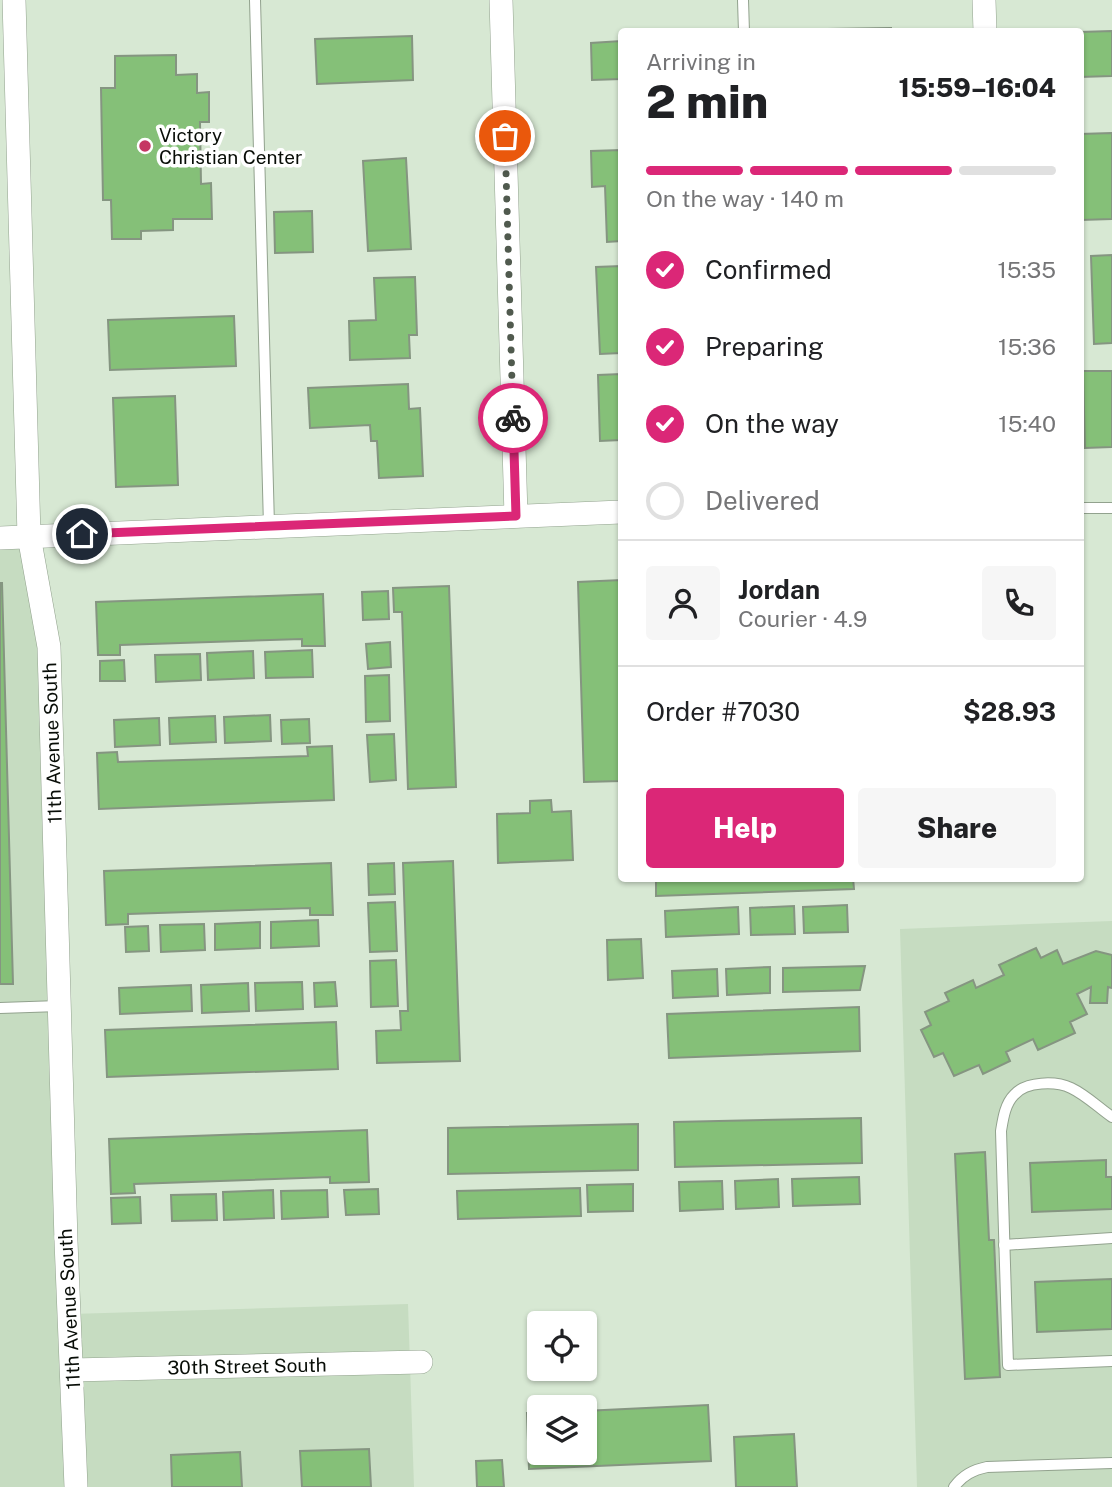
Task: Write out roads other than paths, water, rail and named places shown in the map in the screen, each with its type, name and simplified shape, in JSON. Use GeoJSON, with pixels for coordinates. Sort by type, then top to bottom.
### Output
{"type":"FeatureCollection","features":[{"type":"Feature","properties":{"kind":"street","name":"11th Avenue South"},"geometry":{"type":"LineString","coordinates":[[14,0],[29,536],[49,647],[76,1487]]}},
{"type":"Feature","properties":{"kind":"street"},"geometry":{"type":"LineString","coordinates":[[501,0],[516,516]]}},
{"type":"Feature","properties":{"kind":"street"},"geometry":{"type":"LineString","coordinates":[[984,0],[985,28]]}},
{"type":"Feature","properties":{"kind":"street"},"geometry":{"type":"LineString","coordinates":[[0,538],[618,512]]}},
{"type":"Feature","properties":{"kind":"street","name":"30th Street South"},"geometry":{"type":"LineString","coordinates":[[72,1370],[421,1362]]}},
{"type":"Feature","properties":{"kind":"lane"},"geometry":{"type":"LineString","coordinates":[[255,0],[269,526]]}},
{"type":"Feature","properties":{"kind":"lane"},"geometry":{"type":"LineString","coordinates":[[743,0],[744,28]]}},
{"type":"Feature","properties":{"kind":"lane"},"geometry":{"type":"LineString","coordinates":[[1084,508],[1112,508]]}},
{"type":"Feature","properties":{"kind":"lane"},"geometry":{"type":"LineString","coordinates":[[0,1008],[59,1006]]}},
{"type":"Feature","properties":{"kind":"lane"},"geometry":{"type":"LineString","coordinates":[[1112,1117],[1071,1088],[1051,1083],[1031,1085],[1014,1094],[1004,1114],[1001,1131],[1008,1365],[1112,1361]]}},
{"type":"Feature","properties":{"kind":"lane"},"geometry":{"type":"LineString","coordinates":[[1004,1245],[1112,1238]]}},
{"type":"Feature","properties":{"kind":"lane"},"geometry":{"type":"LineString","coordinates":[[954,1487],[965,1475],[987,1467],[1112,1463]]}},
{"type":"Feature","properties":{"kind":"place","name":"Victory Christian Center"},"geometry":{"type":"Point","coordinates":[145,146]}}]}
